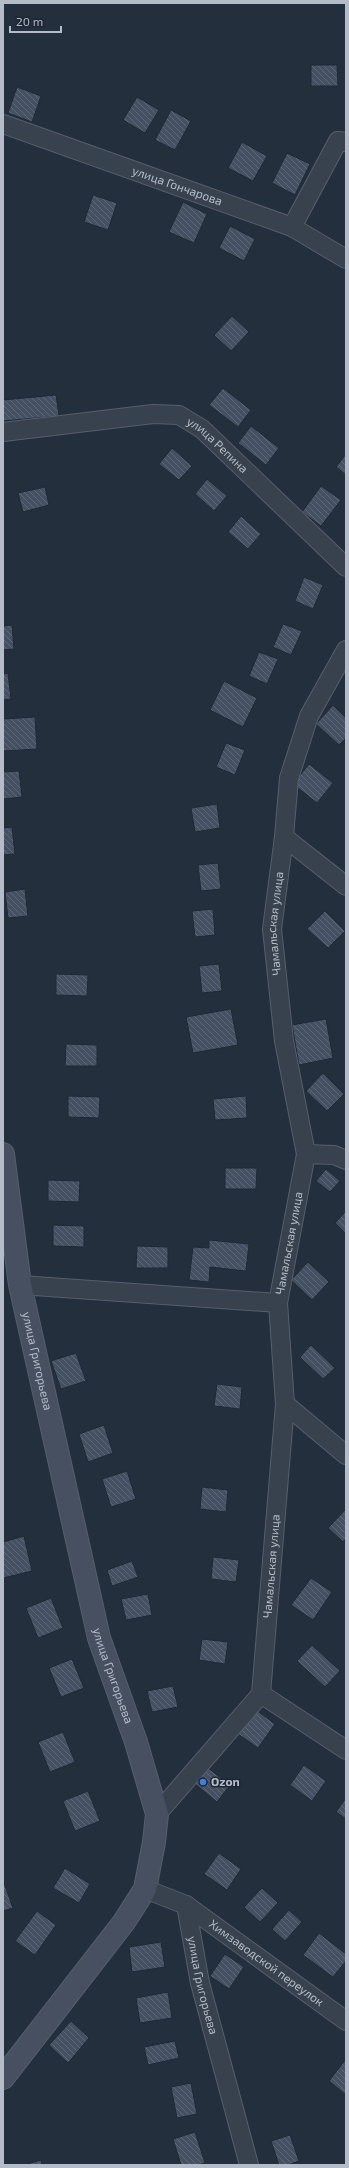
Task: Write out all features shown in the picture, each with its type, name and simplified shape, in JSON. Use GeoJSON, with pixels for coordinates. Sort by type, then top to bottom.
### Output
{"type":"FeatureCollection","features":[{"type":"Feature","properties":{"kind":"main road","name":"улица Григорьева"},"geometry":{"type":"LineString","coordinates":[[3,1154],[5,1192],[20,1285],[99,1638],[136,1742],[157,1814],[154,1842],[145,1889]]}},
{"type":"Feature","properties":{"kind":"main road"},"geometry":{"type":"LineString","coordinates":[[3,2078],[124,1922],[145,1889]]}},
{"type":"Feature","properties":{"kind":"street","name":"улица Гончарова"},"geometry":{"type":"LineString","coordinates":[[3,124],[292,227],[346,259]]}},
{"type":"Feature","properties":{"kind":"street"},"geometry":{"type":"LineString","coordinates":[[292,227],[338,141],[346,142]]}},
{"type":"Feature","properties":{"kind":"street","name":"улица Репина"},"geometry":{"type":"LineString","coordinates":[[3,432],[153,414],[179,415],[202,429],[346,567]]}},
{"type":"Feature","properties":{"kind":"street","name":"Чамальская улица"},"geometry":{"type":"LineString","coordinates":[[261,1694],[284,1404],[278,1303],[306,1154],[284,1041],[272,929],[284,837],[289,778],[309,716],[346,650]]}},
{"type":"Feature","properties":{"kind":"street"},"geometry":{"type":"LineString","coordinates":[[284,837],[346,886]]}},
{"type":"Feature","properties":{"kind":"street"},"geometry":{"type":"LineString","coordinates":[[306,1154],[334,1155],[346,1160]]}},
{"type":"Feature","properties":{"kind":"street"},"geometry":{"type":"LineString","coordinates":[[20,1285],[278,1303]]}},
{"type":"Feature","properties":{"kind":"street"},"geometry":{"type":"LineString","coordinates":[[284,1404],[346,1455]]}},
{"type":"Feature","properties":{"kind":"street"},"geometry":{"type":"LineString","coordinates":[[157,1814],[261,1694],[346,1750]]}},
{"type":"Feature","properties":{"kind":"street"},"geometry":{"type":"LineString","coordinates":[[145,1889],[186,1905]]}},
{"type":"Feature","properties":{"kind":"street","name":"Химзаводской переулок"},"geometry":{"type":"LineString","coordinates":[[186,1905],[346,2021]]}},
{"type":"Feature","properties":{"kind":"street","name":"улица Григорьева"},"geometry":{"type":"LineString","coordinates":[[186,1905],[200,1983],[249,2165]]}},
{"type":"Feature","properties":{"kind":"building"},"geometry":{"type":"Polygon","coordinates":[[[311,65],[337,65],[338,86],[311,86],[311,65]]]}},
{"type":"Feature","properties":{"kind":"building"},"geometry":{"type":"Polygon","coordinates":[[[17,87],[41,96],[32,122],[8,113],[17,87]]]}},
{"type":"Feature","properties":{"kind":"building"},"geometry":{"type":"Polygon","coordinates":[[[137,97],[159,110],[145,133],[123,120],[137,97]]]}},
{"type":"Feature","properties":{"kind":"building"},"geometry":{"type":"Polygon","coordinates":[[[171,110],[191,121],[175,150],[155,140],[171,110]]]}},
{"type":"Feature","properties":{"kind":"building"},"geometry":{"type":"Polygon","coordinates":[[[242,142],[267,156],[253,181],[228,168],[242,142]]]}},
{"type":"Feature","properties":{"kind":"building"},"geometry":{"type":"Polygon","coordinates":[[[287,153],[310,164],[295,195],[272,183],[287,153]]]}},
{"type":"Feature","properties":{"kind":"building"},"geometry":{"type":"Polygon","coordinates":[[[93,195],[117,203],[108,230],[84,222],[93,195]]]}},
{"type":"Feature","properties":{"kind":"building"},"geometry":{"type":"Polygon","coordinates":[[[183,202],[207,214],[194,243],[169,232],[183,202]]]}},
{"type":"Feature","properties":{"kind":"building"},"geometry":{"type":"Polygon","coordinates":[[[230,226],[255,239],[244,261],[219,248],[230,226]]]}},
{"type":"Feature","properties":{"kind":"building"},"geometry":{"type":"Polygon","coordinates":[[[232,316],[249,332],[231,351],[214,335],[232,316]]]}},
{"type":"Feature","properties":{"kind":"building"},"geometry":{"type":"Polygon","coordinates":[[[223,388],[251,410],[238,427],[209,405],[223,388]]]}},
{"type":"Feature","properties":{"kind":"building"},"geometry":{"type":"Polygon","coordinates":[[[56,395],[59,416],[3,421],[3,400],[56,395]]]}},
{"type":"Feature","properties":{"kind":"building"},"geometry":{"type":"Polygon","coordinates":[[[251,426],[279,448],[266,465],[238,443],[251,426]]]}},
{"type":"Feature","properties":{"kind":"building"},"geometry":{"type":"Polygon","coordinates":[[[172,448],[192,466],[179,480],[159,464],[172,448]]]}},
{"type":"Feature","properties":{"kind":"building"},"geometry":{"type":"Polygon","coordinates":[[[346,454],[346,475],[336,467],[346,454]]]}},
{"type":"Feature","properties":{"kind":"building"},"geometry":{"type":"Polygon","coordinates":[[[207,479],[227,496],[214,511],[195,494],[207,479]]]}},
{"type":"Feature","properties":{"kind":"building"},"geometry":{"type":"Polygon","coordinates":[[[321,486],[341,500],[321,526],[302,512],[321,486]]]}},
{"type":"Feature","properties":{"kind":"building"},"geometry":{"type":"Polygon","coordinates":[[[45,487],[49,505],[23,512],[18,493],[45,487]]]}},
{"type":"Feature","properties":{"kind":"building"},"geometry":{"type":"Polygon","coordinates":[[[241,516],[261,534],[248,549],[228,532],[241,516]]]}},
{"type":"Feature","properties":{"kind":"building"},"geometry":{"type":"Polygon","coordinates":[[[304,577],[323,585],[313,609],[295,601],[304,577]]]}},
{"type":"Feature","properties":{"kind":"building"},"geometry":{"type":"Polygon","coordinates":[[[283,624],[302,631],[291,655],[273,647],[283,624]]]}},
{"type":"Feature","properties":{"kind":"building"},"geometry":{"type":"Polygon","coordinates":[[[12,625],[14,649],[3,650],[3,626],[12,625]]]}},
{"type":"Feature","properties":{"kind":"building"},"geometry":{"type":"Polygon","coordinates":[[[259,652],[278,659],[267,684],[249,676],[259,652]]]}},
{"type":"Feature","properties":{"kind":"building"},"geometry":{"type":"Polygon","coordinates":[[[8,673],[11,699],[3,700],[3,674],[8,673]]]}},
{"type":"Feature","properties":{"kind":"building"},"geometry":{"type":"Polygon","coordinates":[[[224,681],[257,698],[243,727],[210,710],[224,681]]]}},
{"type":"Feature","properties":{"kind":"building"},"geometry":{"type":"Polygon","coordinates":[[[333,705],[346,718],[346,738],[339,745],[316,724],[333,705]]]}},
{"type":"Feature","properties":{"kind":"building"},"geometry":{"type":"Polygon","coordinates":[[[35,717],[37,749],[3,751],[3,719],[35,717]]]}},
{"type":"Feature","properties":{"kind":"building"},"geometry":{"type":"Polygon","coordinates":[[[226,743],[245,750],[235,775],[216,767],[226,743]]]}},
{"type":"Feature","properties":{"kind":"building"},"geometry":{"type":"Polygon","coordinates":[[[309,764],[333,783],[317,803],[293,784],[309,764]]]}},
{"type":"Feature","properties":{"kind":"building"},"geometry":{"type":"Polygon","coordinates":[[[19,771],[22,797],[3,799],[3,772],[19,771]]]}},
{"type":"Feature","properties":{"kind":"building"},"geometry":{"type":"Polygon","coordinates":[[[217,804],[220,828],[195,832],[191,808],[217,804]]]}},
{"type":"Feature","properties":{"kind":"building"},"geometry":{"type":"Polygon","coordinates":[[[12,827],[15,854],[3,855],[3,828],[12,827]]]}},
{"type":"Feature","properties":{"kind":"building"},"geometry":{"type":"Polygon","coordinates":[[[218,863],[221,889],[201,891],[198,865],[218,863]]]}},
{"type":"Feature","properties":{"kind":"building"},"geometry":{"type":"Polygon","coordinates":[[[25,889],[28,916],[8,918],[5,892],[25,889]]]}},
{"type":"Feature","properties":{"kind":"building"},"geometry":{"type":"Polygon","coordinates":[[[213,909],[215,935],[195,937],[192,911],[213,909]]]}},
{"type":"Feature","properties":{"kind":"building"},"geometry":{"type":"Polygon","coordinates":[[[325,911],[345,931],[328,948],[307,929],[325,911]]]}},
{"type":"Feature","properties":{"kind":"building"},"geometry":{"type":"Polygon","coordinates":[[[219,964],[222,991],[202,993],[199,966],[219,964]]]}},
{"type":"Feature","properties":{"kind":"building"},"geometry":{"type":"Polygon","coordinates":[[[56,974],[88,975],[87,996],[56,995],[56,974]]]}},
{"type":"Feature","properties":{"kind":"building"},"geometry":{"type":"Polygon","coordinates":[[[231,1009],[238,1045],[193,1053],[186,1017],[231,1009]]]}},
{"type":"Feature","properties":{"kind":"building"},"geometry":{"type":"Polygon","coordinates":[[[326,1019],[333,1058],[299,1065],[292,1025],[326,1019]]]}},
{"type":"Feature","properties":{"kind":"building"},"geometry":{"type":"Polygon","coordinates":[[[66,1044],[97,1045],[97,1066],[65,1066],[66,1044]]]}},
{"type":"Feature","properties":{"kind":"building"},"geometry":{"type":"Polygon","coordinates":[[[323,1073],[344,1094],[327,1111],[306,1091],[323,1073]]]}},
{"type":"Feature","properties":{"kind":"building"},"geometry":{"type":"Polygon","coordinates":[[[68,1096],[100,1097],[99,1118],[68,1117],[68,1096]]]}},
{"type":"Feature","properties":{"kind":"building"},"geometry":{"type":"Polygon","coordinates":[[[246,1096],[247,1118],[215,1120],[213,1099],[246,1096]]]}},
{"type":"Feature","properties":{"kind":"building"},"geometry":{"type":"Polygon","coordinates":[[[225,1168],[257,1168],[256,1189],[225,1189],[225,1168]]]}},
{"type":"Feature","properties":{"kind":"building"},"geometry":{"type":"Polygon","coordinates":[[[326,1169],[340,1181],[330,1192],[316,1181],[326,1169]]]}},
{"type":"Feature","properties":{"kind":"building"},"geometry":{"type":"Polygon","coordinates":[[[48,1180],[80,1181],[79,1202],[48,1201],[48,1180]]]}},
{"type":"Feature","properties":{"kind":"building"},"geometry":{"type":"Polygon","coordinates":[[[346,1211],[346,1234],[335,1223],[346,1211]]]}},
{"type":"Feature","properties":{"kind":"building"},"geometry":{"type":"Polygon","coordinates":[[[53,1225],[84,1226],[84,1247],[53,1246],[53,1225]]]}},
{"type":"Feature","properties":{"kind":"building"},"geometry":{"type":"Polygon","coordinates":[[[209,1240],[249,1244],[246,1271],[210,1267],[209,1282],[189,1280],[193,1247],[209,1248],[209,1240]]]}},
{"type":"Feature","properties":{"kind":"building"},"geometry":{"type":"Polygon","coordinates":[[[137,1246],[168,1247],[168,1268],[136,1268],[137,1246]]]}},
{"type":"Feature","properties":{"kind":"building"},"geometry":{"type":"Polygon","coordinates":[[[308,1262],[329,1282],[312,1300],[291,1280],[308,1262]]]}},
{"type":"Feature","properties":{"kind":"building"},"geometry":{"type":"Polygon","coordinates":[[[311,1345],[335,1368],[323,1379],[300,1357],[311,1345]]]}},
{"type":"Feature","properties":{"kind":"building"},"geometry":{"type":"Polygon","coordinates":[[[76,1353],[86,1381],[61,1389],[51,1361],[76,1353]]]}},
{"type":"Feature","properties":{"kind":"building"},"geometry":{"type":"Polygon","coordinates":[[[217,1384],[242,1387],[240,1409],[214,1406],[217,1384]]]}},
{"type":"Feature","properties":{"kind":"building"},"geometry":{"type":"Polygon","coordinates":[[[104,1425],[113,1453],[88,1462],[79,1434],[104,1425]]]}},
{"type":"Feature","properties":{"kind":"building"},"geometry":{"type":"Polygon","coordinates":[[[127,1471],[136,1499],[111,1507],[102,1479],[127,1471]]]}},
{"type":"Feature","properties":{"kind":"building"},"geometry":{"type":"Polygon","coordinates":[[[202,1487],[228,1490],[226,1512],[200,1509],[202,1487]]]}},
{"type":"Feature","properties":{"kind":"building"},"geometry":{"type":"Polygon","coordinates":[[[346,1509],[346,1538],[343,1542],[328,1528],[346,1509]]]}},
{"type":"Feature","properties":{"kind":"building"},"geometry":{"type":"Polygon","coordinates":[[[24,1536],[32,1571],[3,1578],[3,1542],[24,1536]]]}},
{"type":"Feature","properties":{"kind":"building"},"geometry":{"type":"Polygon","coordinates":[[[213,1557],[239,1560],[236,1582],[211,1579],[213,1557]]]}},
{"type":"Feature","properties":{"kind":"building"},"geometry":{"type":"Polygon","coordinates":[[[132,1561],[138,1577],[112,1586],[107,1570],[132,1561]]]}},
{"type":"Feature","properties":{"kind":"building"},"geometry":{"type":"Polygon","coordinates":[[[311,1578],[332,1592],[313,1620],[291,1605],[311,1578]]]}},
{"type":"Feature","properties":{"kind":"building"},"geometry":{"type":"Polygon","coordinates":[[[148,1594],[152,1615],[126,1620],[121,1599],[148,1594]]]}},
{"type":"Feature","properties":{"kind":"building"},"geometry":{"type":"Polygon","coordinates":[[[51,1598],[63,1628],[38,1638],[26,1608],[51,1598]]]}},
{"type":"Feature","properties":{"kind":"building"},"geometry":{"type":"Polygon","coordinates":[[[202,1639],[228,1642],[225,1664],[199,1660],[202,1639]]]}},
{"type":"Feature","properties":{"kind":"building"},"geometry":{"type":"Polygon","coordinates":[[[312,1645],[340,1671],[325,1687],[297,1661],[312,1645]]]}},
{"type":"Feature","properties":{"kind":"building"},"geometry":{"type":"Polygon","coordinates":[[[72,1659],[84,1688],[61,1697],[49,1668],[72,1659]]]}},
{"type":"Feature","properties":{"kind":"building"},"geometry":{"type":"Polygon","coordinates":[[[173,1686],[178,1707],[152,1712],[147,1691],[173,1686]]]}},
{"type":"Feature","properties":{"kind":"building"},"geometry":{"type":"Polygon","coordinates":[[[255,1709],[275,1724],[258,1748],[238,1734],[255,1709]]]}},
{"type":"Feature","properties":{"kind":"building"},"geometry":{"type":"Polygon","coordinates":[[[63,1732],[75,1762],[50,1772],[38,1742],[63,1732]]]}},
{"type":"Feature","properties":{"kind":"building"},"geometry":{"type":"Polygon","coordinates":[[[304,1765],[326,1781],[312,1801],[290,1785],[304,1765]]]}},
{"type":"Feature","properties":{"kind":"building"},"geometry":{"type":"Polygon","coordinates":[[[208,1768],[230,1785],[217,1802],[195,1784],[208,1768]]]}},
{"type":"Feature","properties":{"kind":"building"},"geometry":{"type":"Polygon","coordinates":[[[88,1791],[100,1821],[75,1831],[63,1801],[88,1791]]]}},
{"type":"Feature","properties":{"kind":"building"},"geometry":{"type":"Polygon","coordinates":[[[346,1798],[346,1819],[336,1812],[346,1798]]]}},
{"type":"Feature","properties":{"kind":"building"},"geometry":{"type":"Polygon","coordinates":[[[219,1853],[241,1869],[227,1890],[204,1874],[219,1853]]]}},
{"type":"Feature","properties":{"kind":"building"},"geometry":{"type":"Polygon","coordinates":[[[65,1868],[90,1884],[79,1903],[53,1888],[65,1868]]]}},
{"type":"Feature","properties":{"kind":"building"},"geometry":{"type":"Polygon","coordinates":[[[3,1880],[13,1908],[3,1911],[3,1880]]]}},
{"type":"Feature","properties":{"kind":"building"},"geometry":{"type":"Polygon","coordinates":[[[262,1888],[278,1903],[260,1922],[244,1907],[262,1888]]]}},
{"type":"Feature","properties":{"kind":"building"},"geometry":{"type":"Polygon","coordinates":[[[289,1910],[302,1922],[285,1941],[272,1929],[289,1910]]]}},
{"type":"Feature","properties":{"kind":"building"},"geometry":{"type":"Polygon","coordinates":[[[37,1911],[56,1925],[35,1955],[15,1941],[37,1911]]]}},
{"type":"Feature","properties":{"kind":"building"},"geometry":{"type":"Polygon","coordinates":[[[319,1933],[346,1954],[346,1961],[333,1977],[303,1955],[319,1933]]]}},
{"type":"Feature","properties":{"kind":"building"},"geometry":{"type":"Polygon","coordinates":[[[161,1942],[165,1967],[132,1972],[129,1947],[161,1942]]]}},
{"type":"Feature","properties":{"kind":"building"},"geometry":{"type":"Polygon","coordinates":[[[225,1954],[244,1967],[229,1989],[210,1976],[225,1954]]]}},
{"type":"Feature","properties":{"kind":"building"},"geometry":{"type":"Polygon","coordinates":[[[168,1992],[172,2018],[140,2023],[136,1998],[168,1992]]]}},
{"type":"Feature","properties":{"kind":"building"},"geometry":{"type":"Polygon","coordinates":[[[71,2021],[89,2038],[68,2063],[49,2045],[71,2021]]]}},
{"type":"Feature","properties":{"kind":"building"},"geometry":{"type":"Polygon","coordinates":[[[175,2041],[179,2058],[148,2065],[144,2047],[175,2041]]]}},
{"type":"Feature","properties":{"kind":"building"},"geometry":{"type":"Polygon","coordinates":[[[346,2059],[346,2095],[329,2081],[346,2059]]]}},
{"type":"Feature","properties":{"kind":"building"},"geometry":{"type":"Polygon","coordinates":[[[191,2083],[197,2114],[177,2118],[171,2087],[191,2083]]]}},
{"type":"Feature","properties":{"kind":"building"},"geometry":{"type":"Polygon","coordinates":[[[195,2132],[205,2163],[198,2165],[181,2165],[173,2139],[195,2132]]]}},
{"type":"Feature","properties":{"kind":"building"},"geometry":{"type":"Polygon","coordinates":[[[290,2135],[299,2161],[288,2165],[279,2165],[271,2141],[290,2135]]]}},
{"type":"Feature","properties":{"kind":"building"},"geometry":{"type":"Polygon","coordinates":[[[41,2160],[42,2165],[24,2165],[41,2160]]]}},
{"type":"Feature","properties":{"kind":"place","name":"Ozon"},"geometry":{"type":"Point","coordinates":[203,1782]}}]}
